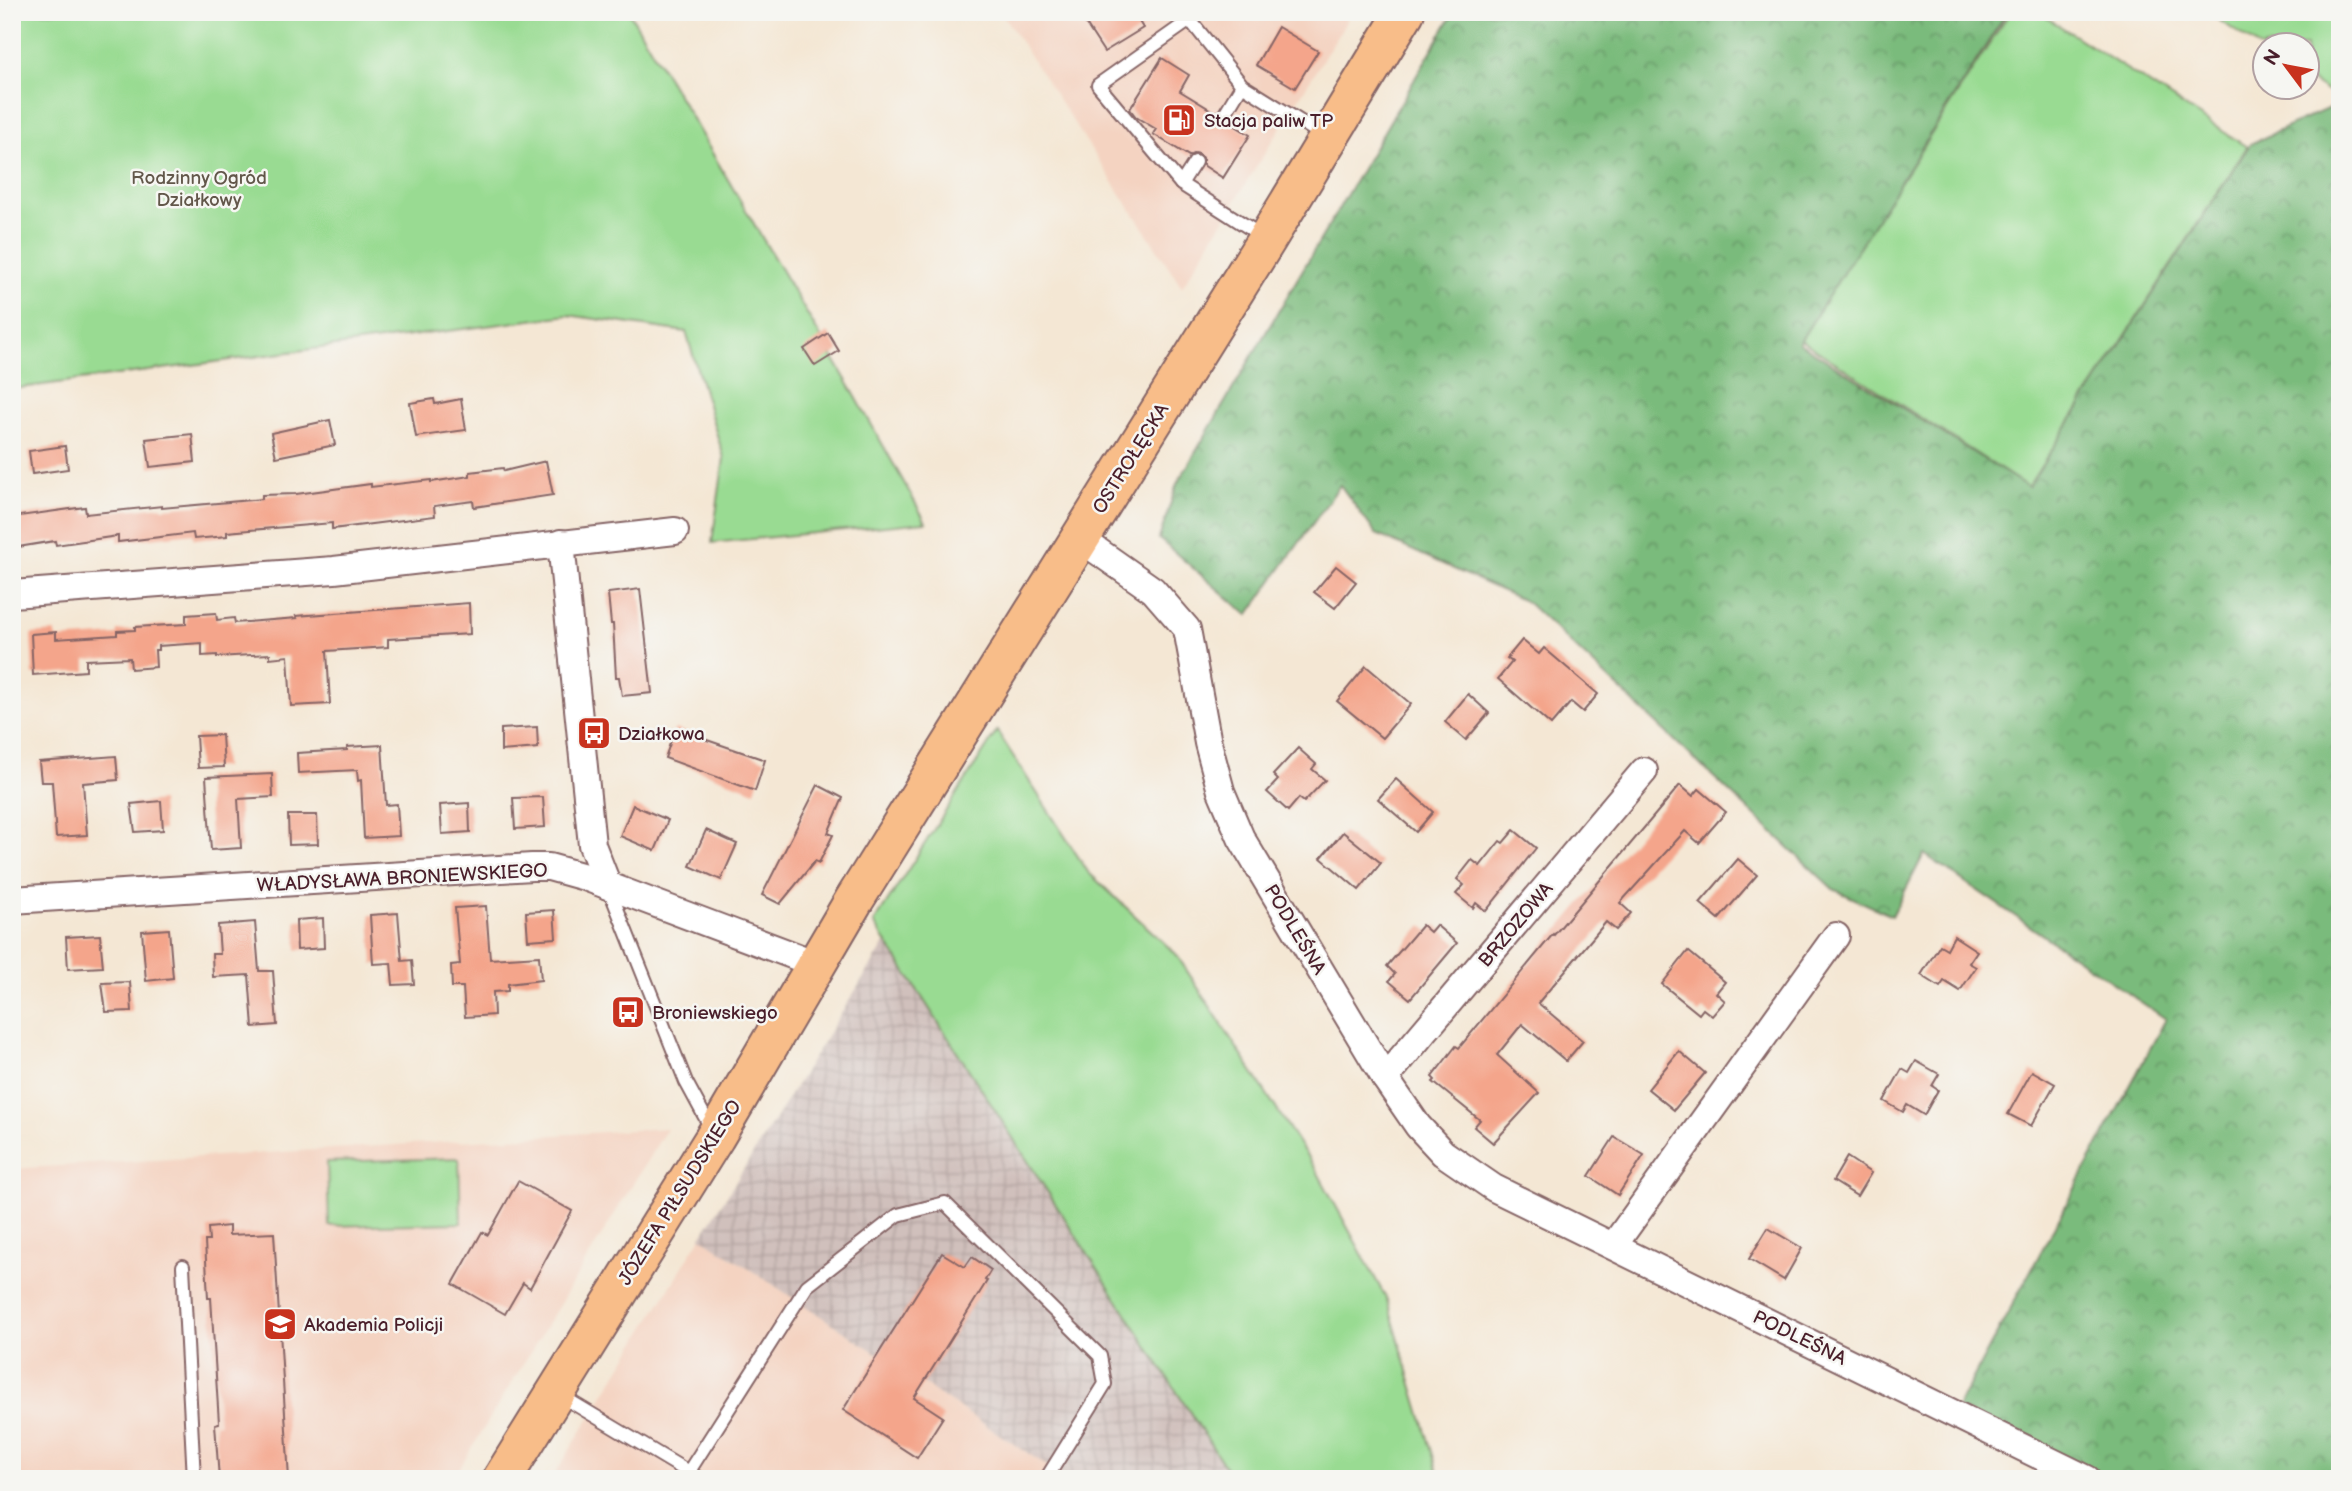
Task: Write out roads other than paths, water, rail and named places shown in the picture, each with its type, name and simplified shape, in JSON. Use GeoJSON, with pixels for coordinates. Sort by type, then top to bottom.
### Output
{"type":"FeatureCollection","features":[{"type":"Feature","properties":{"kind":"main road","name":"OSTROŁĘCKA"},"geometry":{"type":"LineString","coordinates":[[853,902],[1267,239],[1405,12]]}},
{"type":"Feature","properties":{"kind":"main road","name":"JÓZEFA PIŁSUDSKIEGO"},"geometry":{"type":"LineString","coordinates":[[502,1479],[715,1137],[853,902]]}},
{"type":"Feature","properties":{"kind":"street"},"geometry":{"type":"LineString","coordinates":[[12,594],[334,570],[675,531]]}},
{"type":"Feature","properties":{"kind":"street","name":"PODLEŚNA"},"geometry":{"type":"LineString","coordinates":[[1079,538],[1153,590],[1187,629],[1208,743],[1221,791],[1241,838],[1385,1078],[1427,1138],[1468,1172],[1494,1188],[2087,1479]]}},
{"type":"Feature","properties":{"kind":"street"},"geometry":{"type":"LineString","coordinates":[[561,543],[592,845],[608,886]]}},
{"type":"Feature","properties":{"kind":"street","name":"BRZOZOWA"},"geometry":{"type":"LineString","coordinates":[[1385,1078],[1644,771]]}},
{"type":"Feature","properties":{"kind":"street","name":"WŁADYSŁAWA BRONIEWSKIEGO"},"geometry":{"type":"LineString","coordinates":[[12,900],[549,867],[570,872],[816,964]]}},
{"type":"Feature","properties":{"kind":"street"},"geometry":{"type":"LineString","coordinates":[[1614,1245],[1836,936]]}},
{"type":"Feature","properties":{"kind":"lane"},"geometry":{"type":"LineString","coordinates":[[1267,239],[1181,184],[1098,85],[1189,16],[1242,85],[1329,139]]}},
{"type":"Feature","properties":{"kind":"lane"},"geometry":{"type":"LineString","coordinates":[[1224,115],[1242,85]]}},
{"type":"Feature","properties":{"kind":"lane"},"geometry":{"type":"LineString","coordinates":[[1181,184],[1195,162]]}},
{"type":"Feature","properties":{"kind":"lane"},"geometry":{"type":"LineString","coordinates":[[608,886],[686,1082],[715,1137]]}},
{"type":"Feature","properties":{"kind":"lane"},"geometry":{"type":"LineString","coordinates":[[555,1392],[690,1476],[807,1286],[898,1214],[946,1203],[1100,1356],[1105,1384],[1046,1479]]}},
{"type":"Feature","properties":{"kind":"lane"},"geometry":{"type":"LineString","coordinates":[[183,1266],[194,1479]]}},
{"type":"Feature","properties":{"kind":"place","name":"Stacja paliw TP"},"geometry":{"type":"Point","coordinates":[1179,120]}},
{"type":"Feature","properties":{"kind":"place","name":"Działkowa"},"geometry":{"type":"Point","coordinates":[594,733]}},
{"type":"Feature","properties":{"kind":"place","name":"Broniewskiego"},"geometry":{"type":"Point","coordinates":[628,1012]}},
{"type":"Feature","properties":{"kind":"place","name":"Akademia Policji"},"geometry":{"type":"Point","coordinates":[280,1324]}},
{"type":"Feature","properties":{"kind":"park label","name":"Rodzinny Ogród Działkowy"},"geometry":{"type":"Point","coordinates":[199,188]}}]}
